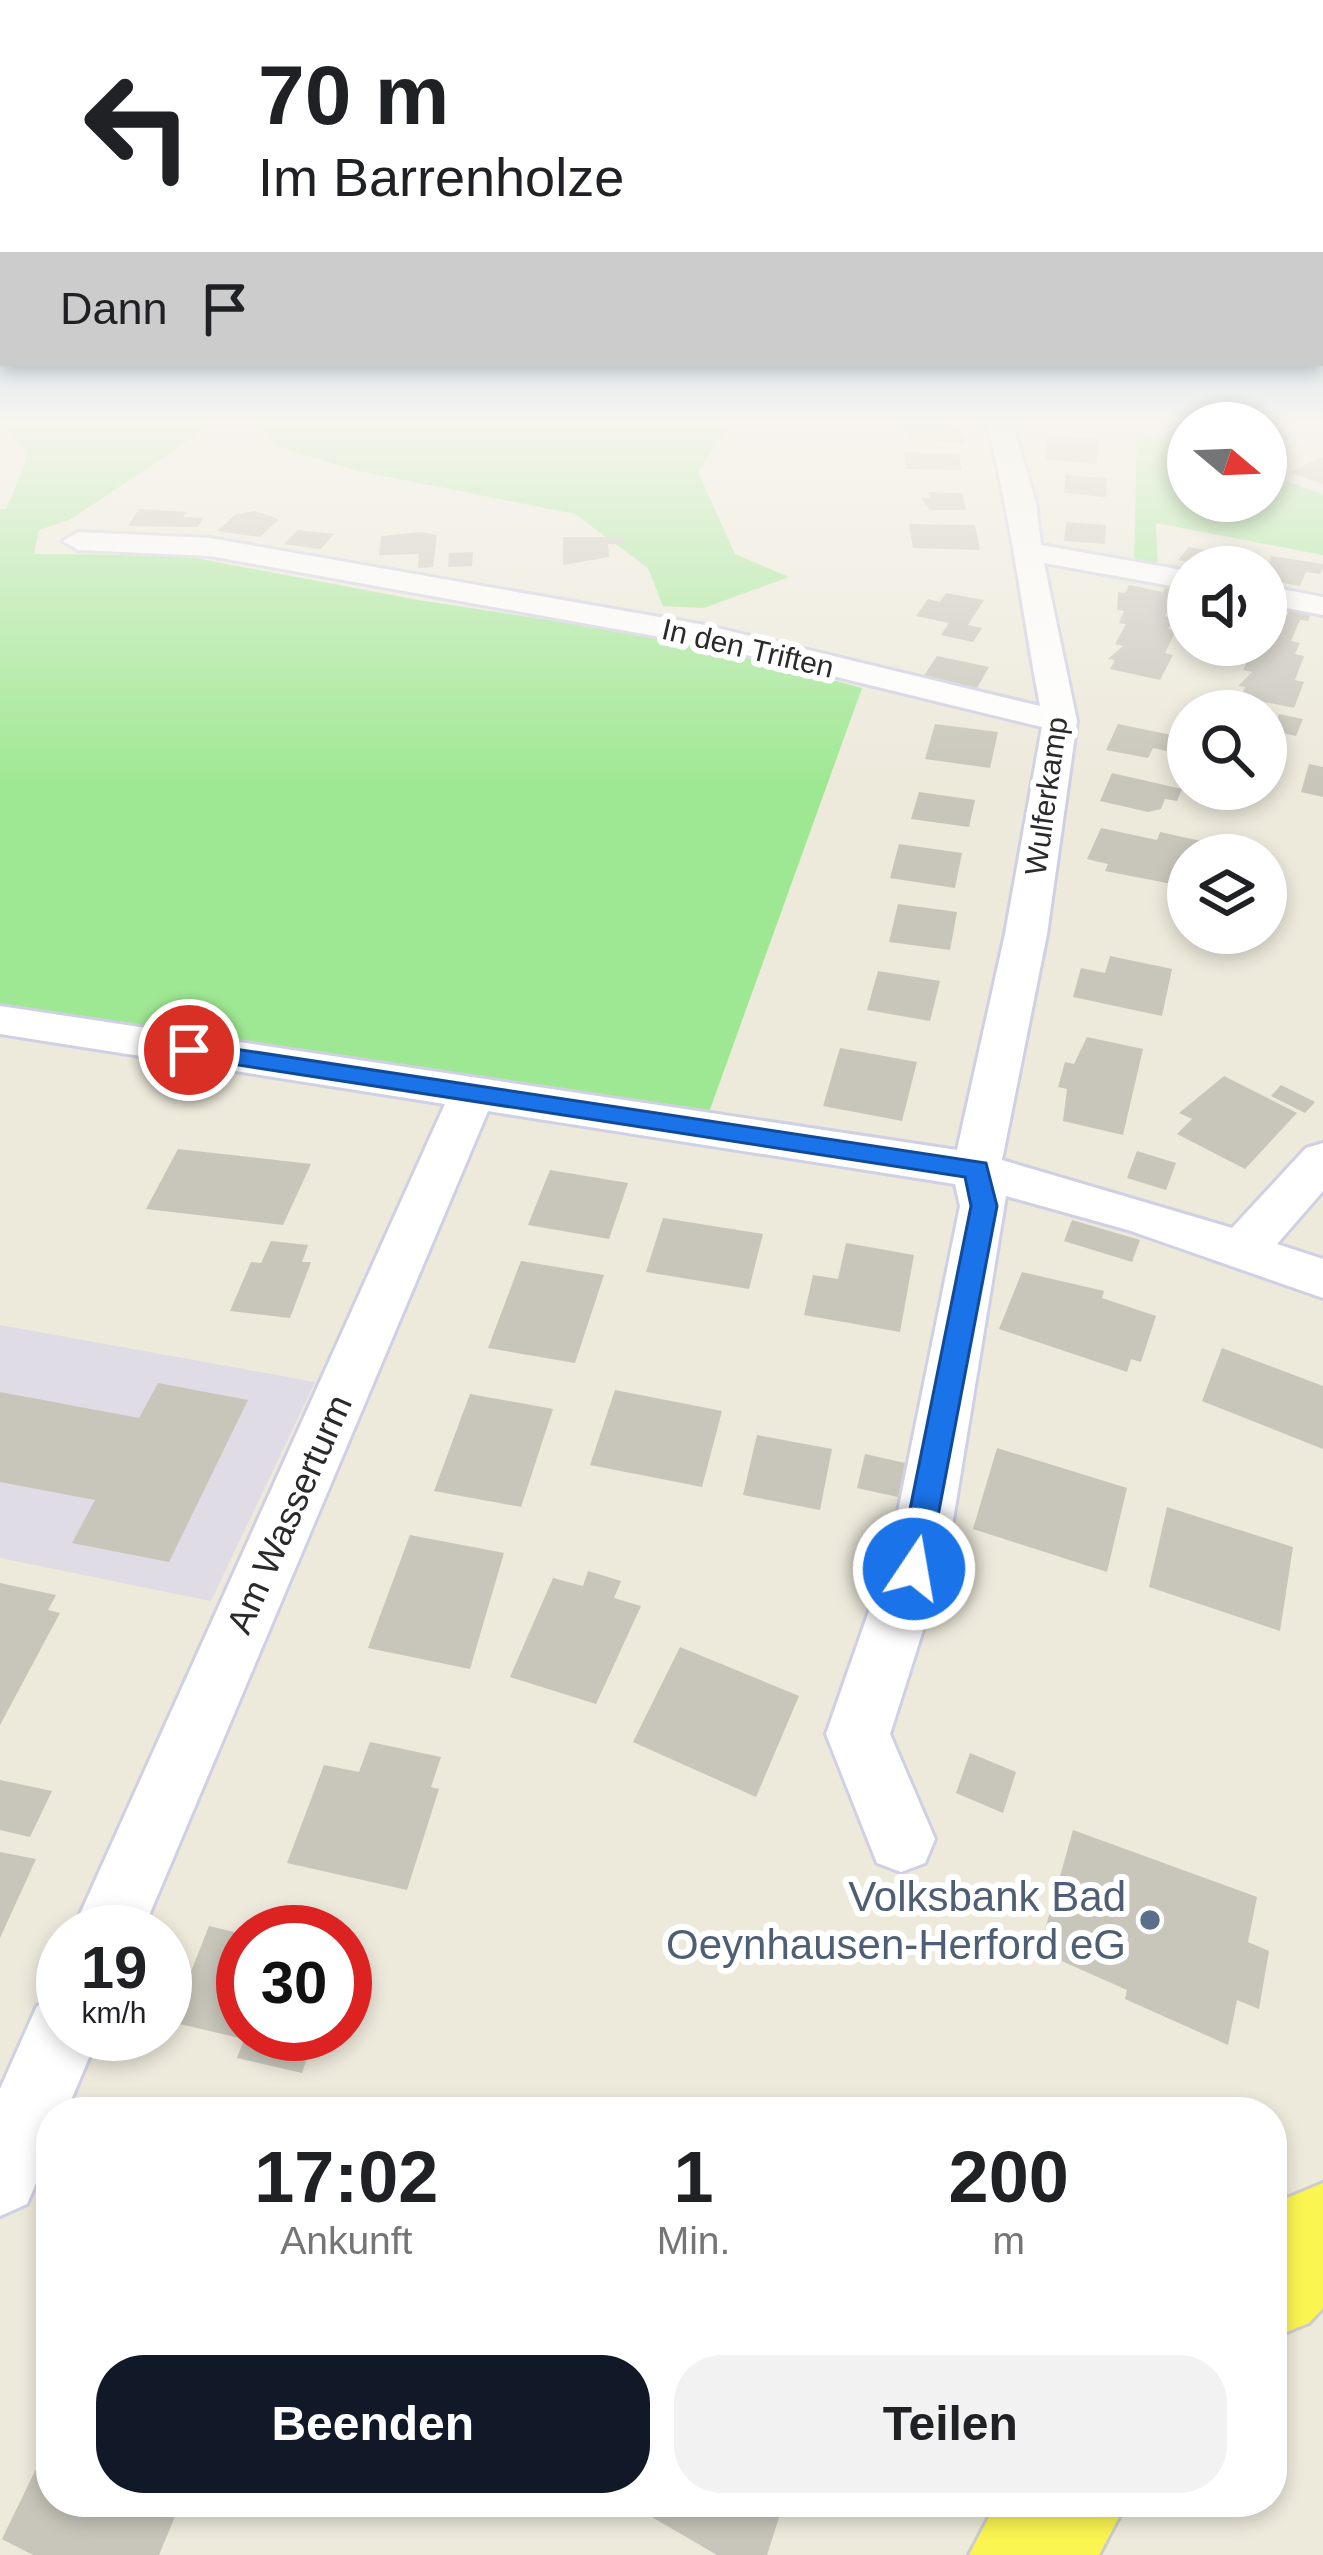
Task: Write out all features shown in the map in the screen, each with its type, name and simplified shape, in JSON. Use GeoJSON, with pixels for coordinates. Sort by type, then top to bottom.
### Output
{"type":"FeatureCollection","features":[{"type":"Feature","properties":{"kind":"main road"},"geometry":{"type":"LineString","coordinates":[[1287,2271],[1323,2234]]}},
{"type":"Feature","properties":{"kind":"main road"},"geometry":{"type":"LineString","coordinates":[[1026,2555],[1058,2517]]}},
{"type":"Feature","properties":{"kind":"street","name":"In den Triften"},"geometry":{"type":"LineString","coordinates":[[127,543],[210,547],[705,634],[1060,722]]}},
{"type":"Feature","properties":{"kind":"street","name":"Wulferkamp"},"geometry":{"type":"LineString","coordinates":[[901,1839],[858,1734],[919,1551],[984,1206],[976,1170],[1026,934],[1060,722],[1029,569],[1029,543]]}},
{"type":"Feature","properties":{"kind":"street"},"geometry":{"type":"LineString","coordinates":[[1031,551],[1167,576]]}},
{"type":"Feature","properties":{"kind":"street"},"geometry":{"type":"LineString","coordinates":[[1287,599],[1323,606]]}},
{"type":"Feature","properties":{"kind":"street"},"geometry":{"type":"LineString","coordinates":[[0,1020],[976,1170],[1243,1250],[1323,1279]]}},
{"type":"Feature","properties":{"kind":"street","name":"Am Wasserturm"},"geometry":{"type":"LineString","coordinates":[[119,1905],[472,1096]]}},
{"type":"Feature","properties":{"kind":"street"},"geometry":{"type":"LineString","coordinates":[[1243,1250],[1323,1160]]}},
{"type":"Feature","properties":{"kind":"street"},"geometry":{"type":"LineString","coordinates":[[0,2176],[50,2061]]}},
{"type":"Feature","properties":{"kind":"shaded area"},"geometry":{"type":"Polygon","coordinates":[[[0,1325],[315,1382],[211,1601],[0,1558],[0,1325]]]}},
{"type":"Feature","properties":{"kind":"green space"},"geometry":{"type":"Polygon","coordinates":[[[0,543],[36,543],[34,554],[179,555],[418,600],[688,641],[862,688],[708,1115],[0,1009],[0,543]]]}},
{"type":"Feature","properties":{"kind":"green space"},"geometry":{"type":"Polygon","coordinates":[[[615,543],[730,543],[735,554],[789,577],[704,608],[663,606],[648,568],[615,543]]]}},
{"type":"Feature","properties":{"kind":"green space"},"geometry":{"type":"Polygon","coordinates":[[[1134,543],[1157,543],[1158,569],[1134,565],[1134,543]]]}},
{"type":"Feature","properties":{"kind":"green space"},"geometry":{"type":"Polygon","coordinates":[[[1262,543],[1323,543],[1323,555],[1262,543]]]}},
{"type":"Feature","properties":{"kind":"building"},"geometry":{"type":"Polygon","coordinates":[[[285,543],[326,543],[321,549],[285,543]]]}},
{"type":"Feature","properties":{"kind":"building"},"geometry":{"type":"Polygon","coordinates":[[[380,543],[436,543],[433,567],[418,568],[419,554],[379,555],[380,543]]]}},
{"type":"Feature","properties":{"kind":"building"},"geometry":{"type":"Polygon","coordinates":[[[563,543],[624,543],[608,544],[609,557],[563,565],[563,543]]]}},
{"type":"Feature","properties":{"kind":"building"},"geometry":{"type":"Polygon","coordinates":[[[912,543],[979,543],[980,550],[913,548],[912,543]]]}},
{"type":"Feature","properties":{"kind":"building"},"geometry":{"type":"Polygon","coordinates":[[[473,552],[472,566],[448,567],[449,553],[473,552]]]}},
{"type":"Feature","properties":{"kind":"building"},"geometry":{"type":"Polygon","coordinates":[[[1287,558],[1323,564],[1320,574],[1306,572],[1300,586],[1287,584],[1287,558]]]}},
{"type":"Feature","properties":{"kind":"building"},"geometry":{"type":"Polygon","coordinates":[[[1167,583],[1167,666],[1160,680],[1110,669],[1115,660],[1108,659],[1123,646],[1115,644],[1126,624],[1119,623],[1124,611],[1117,610],[1118,592],[1125,593],[1129,585],[1163,592],[1167,583]]]}},
{"type":"Feature","properties":{"kind":"building"},"geometry":{"type":"Polygon","coordinates":[[[946,593],[984,600],[968,625],[982,628],[973,642],[941,635],[949,623],[916,616],[928,599],[940,602],[946,593]]]}},
{"type":"Feature","properties":{"kind":"building"},"geometry":{"type":"Polygon","coordinates":[[[1291,605],[1313,609],[1308,621],[1300,620],[1291,641],[1300,643],[1295,654],[1304,656],[1295,680],[1304,682],[1294,708],[1287,707],[1287,690],[1238,686],[1252,672],[1243,670],[1245,666],[1287,666],[1291,605]]]}},
{"type":"Feature","properties":{"kind":"building"},"geometry":{"type":"Polygon","coordinates":[[[937,656],[989,667],[977,688],[923,677],[937,656]]]}},
{"type":"Feature","properties":{"kind":"building"},"geometry":{"type":"Polygon","coordinates":[[[1287,716],[1303,719],[1296,736],[1287,734],[1287,716]]]}},
{"type":"Feature","properties":{"kind":"building"},"geometry":{"type":"Polygon","coordinates":[[[935,724],[998,732],[990,768],[925,759],[935,724]]]}},
{"type":"Feature","properties":{"kind":"building"},"geometry":{"type":"Polygon","coordinates":[[[1118,724],[1167,734],[1167,751],[1153,748],[1148,758],[1106,750],[1118,724]]]}},
{"type":"Feature","properties":{"kind":"building"},"geometry":{"type":"Polygon","coordinates":[[[1309,764],[1323,767],[1323,797],[1301,792],[1309,764]]]}},
{"type":"Feature","properties":{"kind":"building"},"geometry":{"type":"Polygon","coordinates":[[[1112,773],[1167,786],[1161,809],[1148,812],[1100,801],[1112,773]]]}},
{"type":"Feature","properties":{"kind":"building"},"geometry":{"type":"Polygon","coordinates":[[[919,792],[975,800],[969,827],[911,819],[919,792]]]}},
{"type":"Feature","properties":{"kind":"building"},"geometry":{"type":"Polygon","coordinates":[[[1101,828],[1157,840],[1160,832],[1169,834],[1167,883],[1105,871],[1108,864],[1087,859],[1101,828]]]}},
{"type":"Feature","properties":{"kind":"building"},"geometry":{"type":"Polygon","coordinates":[[[899,844],[962,853],[955,888],[890,878],[899,844]]]}},
{"type":"Feature","properties":{"kind":"building"},"geometry":{"type":"Polygon","coordinates":[[[898,904],[957,912],[950,950],[889,942],[898,904]]]}},
{"type":"Feature","properties":{"kind":"building"},"geometry":{"type":"Polygon","coordinates":[[[1110,956],[1172,969],[1162,1016],[1073,997],[1081,968],[1105,973],[1110,956]]]}},
{"type":"Feature","properties":{"kind":"building"},"geometry":{"type":"Polygon","coordinates":[[[878,971],[940,981],[930,1021],[867,1010],[878,971]]]}},
{"type":"Feature","properties":{"kind":"building"},"geometry":{"type":"Polygon","coordinates":[[[1087,1037],[1143,1049],[1123,1135],[1063,1121],[1067,1089],[1058,1087],[1065,1062],[1074,1064],[1087,1037]]]}},
{"type":"Feature","properties":{"kind":"building"},"geometry":{"type":"Polygon","coordinates":[[[840,1048],[917,1062],[902,1121],[823,1106],[840,1048]]]}},
{"type":"Feature","properties":{"kind":"building"},"geometry":{"type":"Polygon","coordinates":[[[1224,1076],[1297,1113],[1245,1169],[1177,1134],[1192,1119],[1179,1113],[1224,1076]]]}},
{"type":"Feature","properties":{"kind":"building"},"geometry":{"type":"Polygon","coordinates":[[[1281,1085],[1315,1102],[1305,1113],[1271,1096],[1281,1085]]]}},
{"type":"Feature","properties":{"kind":"building"},"geometry":{"type":"Polygon","coordinates":[[[178,1149],[311,1164],[283,1225],[146,1209],[178,1149]]]}},
{"type":"Feature","properties":{"kind":"building"},"geometry":{"type":"Polygon","coordinates":[[[1137,1151],[1176,1163],[1166,1190],[1127,1178],[1137,1151]]]}},
{"type":"Feature","properties":{"kind":"building"},"geometry":{"type":"Polygon","coordinates":[[[550,1170],[628,1183],[609,1239],[528,1225],[550,1170]]]}},
{"type":"Feature","properties":{"kind":"building"},"geometry":{"type":"Polygon","coordinates":[[[663,1218],[763,1234],[749,1289],[646,1272],[663,1218]]]}},
{"type":"Feature","properties":{"kind":"building"},"geometry":{"type":"Polygon","coordinates":[[[1072,1220],[1140,1240],[1132,1262],[1064,1241],[1072,1220]]]}},
{"type":"Feature","properties":{"kind":"building"},"geometry":{"type":"Polygon","coordinates":[[[271,1241],[308,1245],[302,1262],[311,1262],[290,1318],[230,1311],[251,1262],[261,1263],[271,1241]]]}},
{"type":"Feature","properties":{"kind":"building"},"geometry":{"type":"Polygon","coordinates":[[[846,1243],[914,1255],[900,1332],[804,1315],[813,1275],[838,1279],[846,1243]]]}},
{"type":"Feature","properties":{"kind":"building"},"geometry":{"type":"Polygon","coordinates":[[[521,1261],[604,1275],[575,1363],[488,1348],[521,1261]]]}},
{"type":"Feature","properties":{"kind":"building"},"geometry":{"type":"Polygon","coordinates":[[[1022,1272],[1104,1291],[1102,1298],[1156,1316],[1141,1362],[1131,1359],[1127,1372],[999,1329],[1022,1272]]]}},
{"type":"Feature","properties":{"kind":"building"},"geometry":{"type":"Polygon","coordinates":[[[1222,1348],[1323,1386],[1323,1449],[1202,1401],[1222,1348]]]}},
{"type":"Feature","properties":{"kind":"building"},"geometry":{"type":"Polygon","coordinates":[[[158,1383],[248,1400],[169,1562],[72,1543],[95,1500],[0,1482],[0,1392],[139,1418],[158,1383]]]}},
{"type":"Feature","properties":{"kind":"building"},"geometry":{"type":"Polygon","coordinates":[[[615,1390],[722,1411],[702,1487],[590,1465],[615,1390]]]}},
{"type":"Feature","properties":{"kind":"building"},"geometry":{"type":"Polygon","coordinates":[[[470,1394],[553,1409],[521,1507],[434,1491],[470,1394]]]}},
{"type":"Feature","properties":{"kind":"building"},"geometry":{"type":"Polygon","coordinates":[[[757,1435],[832,1449],[820,1510],[743,1495],[757,1435]]]}},
{"type":"Feature","properties":{"kind":"building"},"geometry":{"type":"Polygon","coordinates":[[[997,1448],[1127,1488],[1107,1572],[973,1529],[997,1448]]]}},
{"type":"Feature","properties":{"kind":"building"},"geometry":{"type":"Polygon","coordinates":[[[865,1454],[905,1463],[898,1497],[857,1488],[865,1454]]]}},
{"type":"Feature","properties":{"kind":"building"},"geometry":{"type":"Polygon","coordinates":[[[1167,1507],[1293,1547],[1280,1631],[1149,1587],[1167,1507]]]}},
{"type":"Feature","properties":{"kind":"building"},"geometry":{"type":"Polygon","coordinates":[[[410,1535],[504,1553],[470,1669],[368,1648],[410,1535]]]}},
{"type":"Feature","properties":{"kind":"building"},"geometry":{"type":"Polygon","coordinates":[[[588,1571],[621,1581],[614,1598],[641,1606],[596,1704],[510,1677],[553,1578],[583,1586],[588,1571]]]}},
{"type":"Feature","properties":{"kind":"building"},"geometry":{"type":"Polygon","coordinates":[[[0,1583],[56,1595],[48,1610],[60,1613],[0,1725],[0,1583]]]}},
{"type":"Feature","properties":{"kind":"building"},"geometry":{"type":"Polygon","coordinates":[[[680,1647],[799,1696],[756,1797],[633,1742],[680,1647]]]}},
{"type":"Feature","properties":{"kind":"building"},"geometry":{"type":"Polygon","coordinates":[[[370,1742],[441,1757],[431,1787],[439,1789],[407,1890],[287,1863],[324,1765],[359,1772],[370,1742]]]}},
{"type":"Feature","properties":{"kind":"building"},"geometry":{"type":"Polygon","coordinates":[[[970,1753],[1016,1772],[1003,1813],[956,1793],[970,1753]]]}},
{"type":"Feature","properties":{"kind":"building"},"geometry":{"type":"Polygon","coordinates":[[[0,1780],[52,1791],[30,1837],[0,1830],[0,1780]]]}},
{"type":"Feature","properties":{"kind":"building","name":"Volksbank Bad Oeynhausen-Herford eG"},"geometry":{"type":"Polygon","coordinates":[[[1073,1830],[1257,1897],[1248,1942],[1269,1951],[1259,2009],[1237,2000],[1228,2045],[1125,1999],[1127,1990],[1039,1951],[1073,1830]]]}},
{"type":"Feature","properties":{"kind":"building"},"geometry":{"type":"Polygon","coordinates":[[[0,1852],[36,1859],[0,1938],[0,1852]]]}},
{"type":"Feature","properties":{"kind":"building"},"geometry":{"type":"Polygon","coordinates":[[[209,1926],[216,1928],[216,2032],[192,2027],[192,1969],[209,1926]]]}},
{"type":"Feature","properties":{"kind":"building"},"geometry":{"type":"Polygon","coordinates":[[[250,2061],[306,2061],[302,2073],[250,2061]]]}},
{"type":"Feature","properties":{"kind":"building"},"geometry":{"type":"Polygon","coordinates":[[[36,2469],[36,2517],[175,2517],[159,2555],[33,2555],[2,2539],[36,2469]]]}},
{"type":"Feature","properties":{"kind":"building"},"geometry":{"type":"Polygon","coordinates":[[[652,2517],[779,2517],[767,2555],[717,2555],[652,2517]]]}},
{"type":"Feature","properties":{"kind":"place","name":"Volksbank Bad Oeynhausen-Herford eG"},"geometry":{"type":"Point","coordinates":[1150,1920]}},
{"type":"Feature","properties":{"kind":"route"},"geometry":{"type":"LineString","coordinates":[[189,1050],[976,1170],[984,1206],[914,1569]]}}]}
